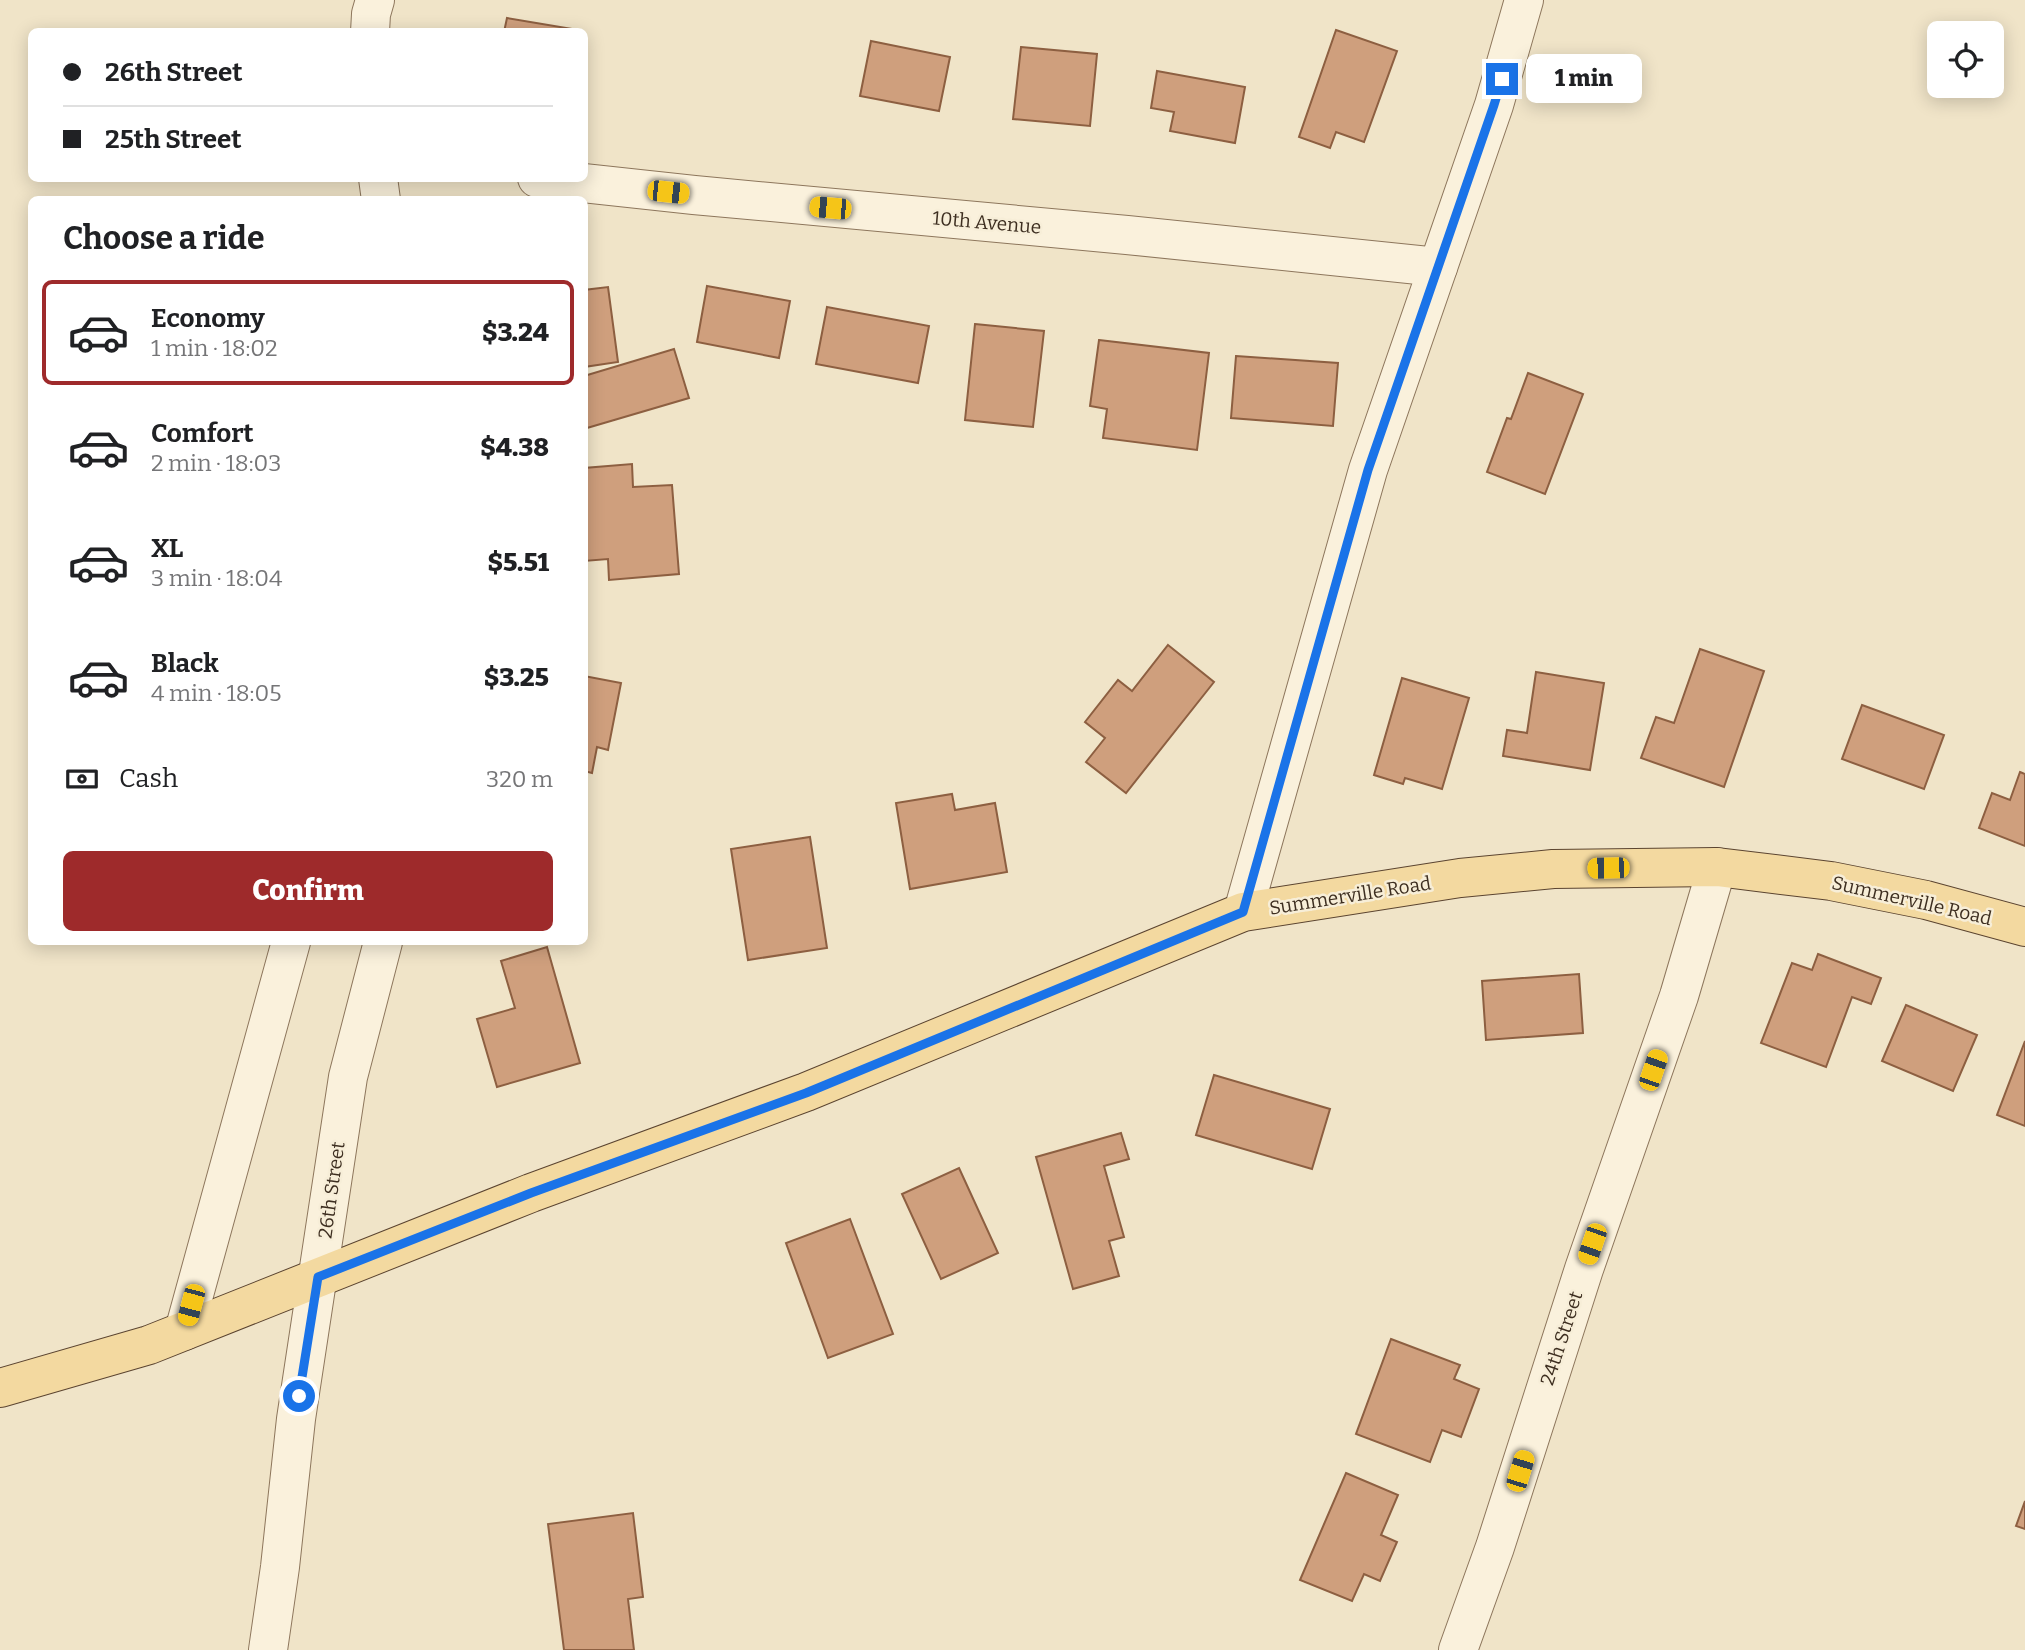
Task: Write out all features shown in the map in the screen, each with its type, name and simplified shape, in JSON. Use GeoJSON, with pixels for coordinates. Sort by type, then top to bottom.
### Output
{"type":"FeatureCollection","features":[{"type":"Feature","properties":{"kind":"main road","name":"Summerville Road"},"geometry":{"type":"LineString","coordinates":[[0,1388],[149,1345],[531,1193],[806,1093],[1243,912],[1460,878],[1540,870],[1717,867],[1831,881],[1926,900],[2025,927]]}},
{"type":"Feature","properties":{"kind":"street"},"geometry":{"type":"LineString","coordinates":[[370,28],[374,0]]}},
{"type":"Feature","properties":{"kind":"street"},"geometry":{"type":"LineString","coordinates":[[1243,912],[1368,470],[1494,105],[1524,0]]}},
{"type":"Feature","properties":{"kind":"street","name":"10th Avenue"},"geometry":{"type":"LineString","coordinates":[[573,182],[1438,267]]}},
{"type":"Feature","properties":{"kind":"street","name":"24th Street"},"geometry":{"type":"LineString","coordinates":[[1458,1650],[1496,1547],[1584,1269],[1679,996],[1717,867]]}},
{"type":"Feature","properties":{"kind":"street"},"geometry":{"type":"LineString","coordinates":[[184,1331],[291,945]]}},
{"type":"Feature","properties":{"kind":"street","name":"26th Street"},"geometry":{"type":"LineString","coordinates":[[268,1650],[296,1419],[348,1077],[382,945]]}},
{"type":"Feature","properties":{"kind":"building"},"geometry":{"type":"Polygon","coordinates":[[[507,18],[566,28],[505,28],[507,18]]]}},
{"type":"Feature","properties":{"kind":"building"},"geometry":{"type":"Polygon","coordinates":[[[1336,30],[1397,51],[1364,142],[1336,132],[1330,148],[1299,137],[1336,30]]]}},
{"type":"Feature","properties":{"kind":"building"},"geometry":{"type":"Polygon","coordinates":[[[871,41],[950,57],[939,111],[860,96],[871,41]]]}},
{"type":"Feature","properties":{"kind":"building"},"geometry":{"type":"Polygon","coordinates":[[[1021,47],[1097,54],[1090,126],[1013,119],[1021,47]]]}},
{"type":"Feature","properties":{"kind":"building"},"geometry":{"type":"Polygon","coordinates":[[[1157,71],[1245,87],[1235,143],[1170,131],[1174,112],[1151,108],[1157,71]]]}},
{"type":"Feature","properties":{"kind":"building"},"geometry":{"type":"Polygon","coordinates":[[[707,286],[790,301],[779,358],[697,342],[707,286]]]}},
{"type":"Feature","properties":{"kind":"building"},"geometry":{"type":"Polygon","coordinates":[[[608,287],[618,362],[588,366],[588,290],[608,287]]]}},
{"type":"Feature","properties":{"kind":"building"},"geometry":{"type":"Polygon","coordinates":[[[827,307],[929,326],[918,383],[816,364],[827,307]]]}},
{"type":"Feature","properties":{"kind":"building"},"geometry":{"type":"Polygon","coordinates":[[[975,324],[1044,331],[1033,427],[965,420],[975,324]]]}},
{"type":"Feature","properties":{"kind":"building"},"geometry":{"type":"Polygon","coordinates":[[[1099,340],[1209,353],[1197,450],[1103,438],[1107,409],[1090,406],[1099,340]]]}},
{"type":"Feature","properties":{"kind":"building"},"geometry":{"type":"Polygon","coordinates":[[[674,349],[689,398],[588,428],[588,375],[674,349]]]}},
{"type":"Feature","properties":{"kind":"building"},"geometry":{"type":"Polygon","coordinates":[[[1236,356],[1338,363],[1333,426],[1231,418],[1236,356]]]}},
{"type":"Feature","properties":{"kind":"building"},"geometry":{"type":"Polygon","coordinates":[[[1528,373],[1583,394],[1545,494],[1487,472],[1507,418],[1511,419],[1528,373]]]}},
{"type":"Feature","properties":{"kind":"building"},"geometry":{"type":"Polygon","coordinates":[[[632,464],[633,487],[672,485],[679,574],[609,580],[608,559],[588,561],[588,468],[632,464]]]}},
{"type":"Feature","properties":{"kind":"building"},"geometry":{"type":"Polygon","coordinates":[[[1168,645],[1214,682],[1126,793],[1086,762],[1105,738],[1085,722],[1118,680],[1132,691],[1168,645]]]}},
{"type":"Feature","properties":{"kind":"building"},"geometry":{"type":"Polygon","coordinates":[[[1700,649],[1764,671],[1724,787],[1641,758],[1656,717],[1674,723],[1700,649]]]}},
{"type":"Feature","properties":{"kind":"building"},"geometry":{"type":"Polygon","coordinates":[[[1536,672],[1604,683],[1590,770],[1503,756],[1507,730],[1527,733],[1536,672]]]}},
{"type":"Feature","properties":{"kind":"building"},"geometry":{"type":"Polygon","coordinates":[[[588,677],[621,683],[608,750],[597,747],[592,773],[588,772],[588,677]]]}},
{"type":"Feature","properties":{"kind":"building"},"geometry":{"type":"Polygon","coordinates":[[[1402,678],[1469,698],[1442,789],[1405,778],[1403,784],[1374,775],[1402,678]]]}},
{"type":"Feature","properties":{"kind":"building"},"geometry":{"type":"Polygon","coordinates":[[[1862,705],[1944,735],[1924,789],[1842,759],[1862,705]]]}},
{"type":"Feature","properties":{"kind":"building"},"geometry":{"type":"Polygon","coordinates":[[[2020,772],[2025,774],[2025,846],[1979,828],[1992,793],[2010,800],[2020,772]]]}},
{"type":"Feature","properties":{"kind":"building"},"geometry":{"type":"Polygon","coordinates":[[[952,794],[955,810],[995,803],[1007,872],[910,889],[896,803],[952,794]]]}},
{"type":"Feature","properties":{"kind":"building"},"geometry":{"type":"Polygon","coordinates":[[[810,837],[827,948],[748,960],[731,849],[810,837]]]}},
{"type":"Feature","properties":{"kind":"building"},"geometry":{"type":"Polygon","coordinates":[[[547,947],[580,1063],[497,1087],[477,1019],[515,1008],[501,961],[547,947]]]}},
{"type":"Feature","properties":{"kind":"building"},"geometry":{"type":"Polygon","coordinates":[[[1818,954],[1881,978],[1871,1004],[1852,997],[1826,1067],[1761,1043],[1792,963],[1812,970],[1818,954]]]}},
{"type":"Feature","properties":{"kind":"building"},"geometry":{"type":"Polygon","coordinates":[[[1579,974],[1583,1033],[1486,1040],[1482,981],[1579,974]]]}},
{"type":"Feature","properties":{"kind":"building"},"geometry":{"type":"Polygon","coordinates":[[[1906,1005],[1977,1035],[1953,1091],[1882,1061],[1906,1005]]]}},
{"type":"Feature","properties":{"kind":"building"},"geometry":{"type":"Polygon","coordinates":[[[2025,1041],[2025,1126],[1997,1115],[2025,1041]]]}},
{"type":"Feature","properties":{"kind":"building"},"geometry":{"type":"Polygon","coordinates":[[[1214,1075],[1330,1109],[1312,1169],[1196,1135],[1214,1075]]]}},
{"type":"Feature","properties":{"kind":"building"},"geometry":{"type":"Polygon","coordinates":[[[1121,1133],[1129,1159],[1104,1166],[1124,1237],[1109,1241],[1119,1276],[1073,1289],[1036,1157],[1121,1133]]]}},
{"type":"Feature","properties":{"kind":"building"},"geometry":{"type":"Polygon","coordinates":[[[959,1168],[998,1253],[941,1279],[902,1194],[959,1168]]]}},
{"type":"Feature","properties":{"kind":"building"},"geometry":{"type":"Polygon","coordinates":[[[850,1219],[893,1334],[828,1358],[786,1243],[850,1219]]]}},
{"type":"Feature","properties":{"kind":"building"},"geometry":{"type":"Polygon","coordinates":[[[1391,1339],[1460,1365],[1454,1379],[1479,1389],[1461,1437],[1442,1430],[1430,1462],[1356,1434],[1391,1339]]]}},
{"type":"Feature","properties":{"kind":"building"},"geometry":{"type":"Polygon","coordinates":[[[1346,1473],[1398,1495],[1381,1535],[1397,1542],[1380,1581],[1364,1574],[1352,1601],[1300,1580],[1346,1473]]]}},
{"type":"Feature","properties":{"kind":"building"},"geometry":{"type":"Polygon","coordinates":[[[2025,1501],[2025,1529],[2016,1526],[2025,1501]]]}},
{"type":"Feature","properties":{"kind":"building"},"geometry":{"type":"Polygon","coordinates":[[[633,1513],[643,1597],[628,1599],[634,1650],[564,1650],[548,1524],[633,1513]]]}},
{"type":"Feature","properties":{"kind":"route"},"geometry":{"type":"LineString","coordinates":[[299,1396],[318,1277],[531,1193],[806,1093],[1243,912],[1368,470],[1502,79]]}}]}
